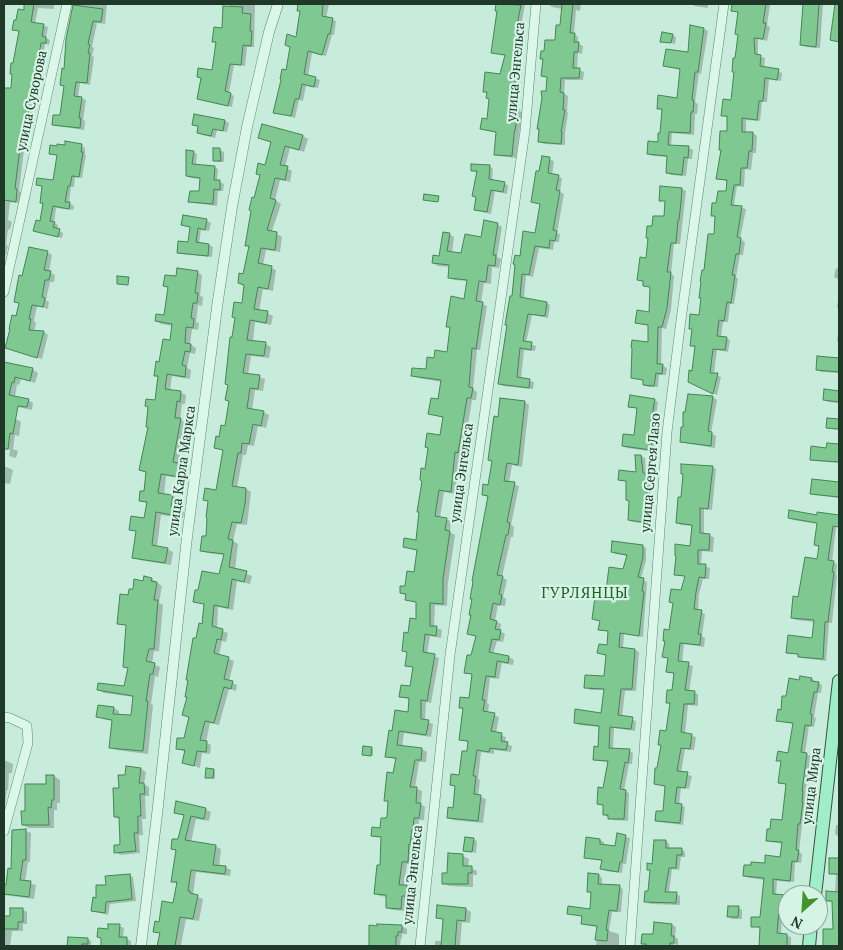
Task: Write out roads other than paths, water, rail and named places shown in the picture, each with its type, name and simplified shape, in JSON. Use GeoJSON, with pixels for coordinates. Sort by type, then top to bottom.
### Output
{"type":"FeatureCollection","features":[{"type":"Feature","properties":{"kind":"main road","name":"улица Мира"},"geometry":{"type":"LineString","coordinates":[[816,885],[839,681]]}},
{"type":"Feature","properties":{"kind":"street","name":"улица Суворова"},"geometry":{"type":"LineString","coordinates":[[4,292],[67,4]]}},
{"type":"Feature","properties":{"kind":"street","name":"улица Карла Маркса"},"geometry":{"type":"LineString","coordinates":[[140,946],[157,814],[187,537],[218,300],[232,207],[247,127],[269,32],[278,4]]}},
{"type":"Feature","properties":{"kind":"street","name":"улица Энгельса"},"geometry":{"type":"LineString","coordinates":[[420,946],[450,655],[525,131],[536,4]]}},
{"type":"Feature","properties":{"kind":"street","name":"улица Сергея Лазо"},"geometry":{"type":"LineString","coordinates":[[630,946],[667,432],[724,4]]}},
{"type":"Feature","properties":{"kind":"street"},"geometry":{"type":"LineString","coordinates":[[4,718],[10,718],[27,726],[28,743],[4,830]]}},
{"type":"Feature","properties":{"kind":"district","name":"ГУРЛЯНЦЫ"},"geometry":{"type":"Point","coordinates":[585,594]}}]}
